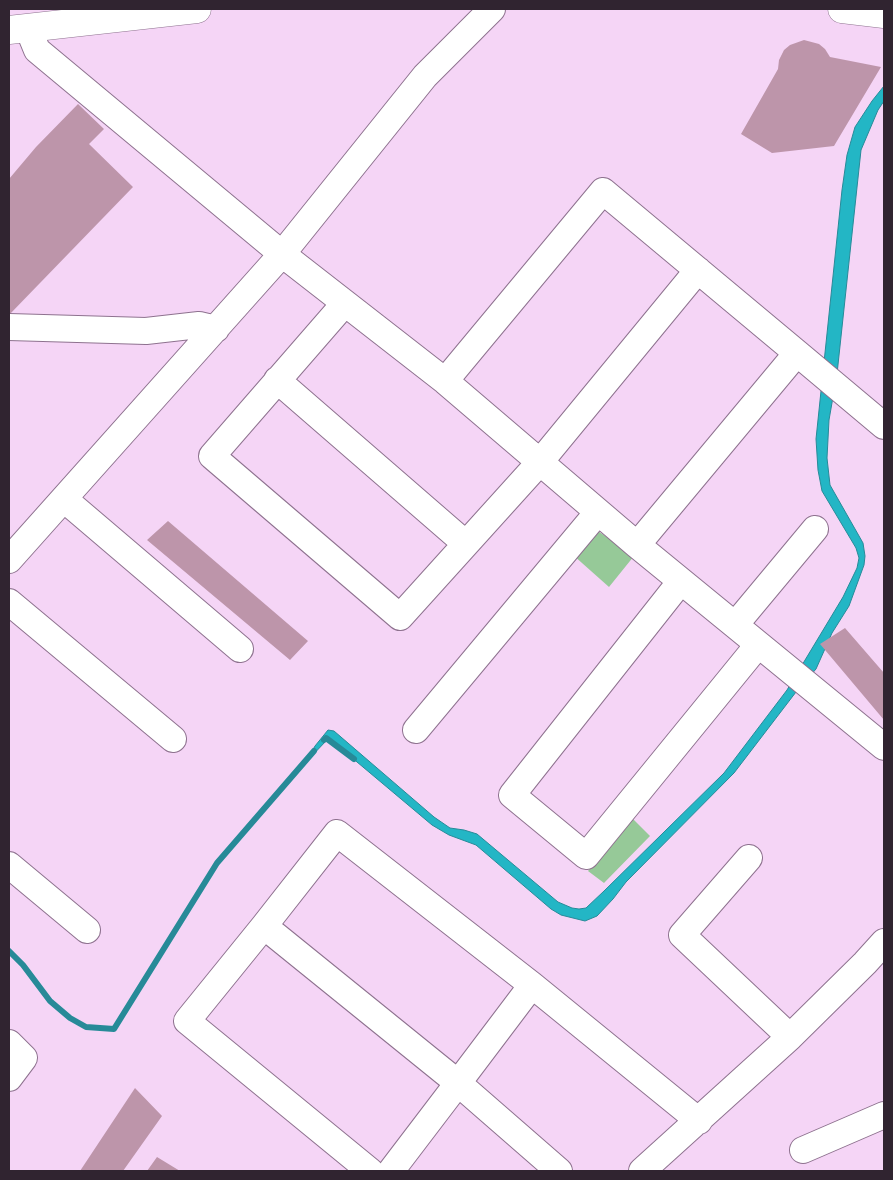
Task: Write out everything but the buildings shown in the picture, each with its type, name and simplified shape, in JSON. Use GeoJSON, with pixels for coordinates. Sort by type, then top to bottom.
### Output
{"type":"FeatureCollection","features":[{"type":"Feature","properties":{"kind":"street"},"geometry":{"type":"LineString","coordinates":[[18,29],[197,9]]}},
{"type":"Feature","properties":{"kind":"street"},"geometry":{"type":"LineString","coordinates":[[10,554],[64,499],[282,254],[425,76],[492,9]]}},
{"type":"Feature","properties":{"kind":"street"},"geometry":{"type":"LineString","coordinates":[[842,9],[884,14]]}},
{"type":"Feature","properties":{"kind":"street"},"geometry":{"type":"LineString","coordinates":[[18,29],[37,50],[282,254],[445,381],[637,545],[884,747]]}},
{"type":"Feature","properties":{"kind":"street"},"geometry":{"type":"LineString","coordinates":[[445,381],[603,191],[884,426]]}},
{"type":"Feature","properties":{"kind":"street"},"geometry":{"type":"LineString","coordinates":[[345,303],[212,456],[400,617],[540,462],[698,270]]}},
{"type":"Feature","properties":{"kind":"street"},"geometry":{"type":"LineString","coordinates":[[9,326],[146,331],[199,325],[216,329]]}},
{"type":"Feature","properties":{"kind":"street"},"geometry":{"type":"LineString","coordinates":[[637,545],[797,353]]}},
{"type":"Feature","properties":{"kind":"street"},"geometry":{"type":"LineString","coordinates":[[277,380],[466,544]]}},
{"type":"Feature","properties":{"kind":"street"},"geometry":{"type":"LineString","coordinates":[[64,499],[240,649]]}},
{"type":"Feature","properties":{"kind":"street"},"geometry":{"type":"LineString","coordinates":[[416,730],[598,512]]}},
{"type":"Feature","properties":{"kind":"street"},"geometry":{"type":"LineString","coordinates":[[735,625],[815,529]]}},
{"type":"Feature","properties":{"kind":"street"},"geometry":{"type":"LineString","coordinates":[[681,581],[512,795],[586,856],[758,644]]}},
{"type":"Feature","properties":{"kind":"street"},"geometry":{"type":"LineString","coordinates":[[9,602],[173,739]]}},
{"type":"Feature","properties":{"kind":"street"},"geometry":{"type":"LineString","coordinates":[[370,1171],[187,1021],[337,833],[532,985],[699,1121]]}},
{"type":"Feature","properties":{"kind":"street"},"geometry":{"type":"LineString","coordinates":[[750,858],[682,935],[790,1037]]}},
{"type":"Feature","properties":{"kind":"street"},"geometry":{"type":"LineString","coordinates":[[9,865],[86,930]]}},
{"type":"Feature","properties":{"kind":"street"},"geometry":{"type":"LineString","coordinates":[[264,926],[458,1083],[559,1171]]}},
{"type":"Feature","properties":{"kind":"street"},"geometry":{"type":"LineString","coordinates":[[642,1171],[790,1037],[884,942]]}},
{"type":"Feature","properties":{"kind":"street"},"geometry":{"type":"LineString","coordinates":[[391,1171],[532,985]]}},
{"type":"Feature","properties":{"kind":"street"},"geometry":{"type":"LineString","coordinates":[[9,1043],[24,1058],[9,1078]]}},
{"type":"Feature","properties":{"kind":"street"},"geometry":{"type":"LineString","coordinates":[[803,1150],[884,1115]]}},
{"type":"Feature","properties":{"kind":"green space"},"geometry":{"type":"Polygon","coordinates":[[[595,529],[634,556],[609,587],[573,555],[595,529]]]}},
{"type":"Feature","properties":{"kind":"green space"},"geometry":{"type":"Polygon","coordinates":[[[631,817],[650,836],[604,883],[588,871],[631,817]]]}},
{"type":"Feature","properties":{"kind":"water"},"geometry":{"type":"Polygon","coordinates":[[[884,86],[884,101],[878,110],[861,150],[837,374],[829,420],[827,458],[830,485],[863,543],[865,556],[864,565],[849,606],[832,633],[816,669],[734,773],[626,882],[597,916],[585,921],[561,915],[551,909],[476,845],[449,835],[432,825],[332,741],[326,741],[307,761],[315,746],[328,730],[334,731],[434,817],[450,828],[477,834],[558,902],[579,909],[586,908],[724,773],[787,690],[843,597],[857,568],[859,558],[856,548],[822,491],[818,470],[816,439],[847,155],[855,127],[884,86]]]}},
{"type":"Feature","properties":{"kind":"waterway"},"geometry":{"type":"LineString","coordinates":[[324,740],[326,738],[354,759]]}},
{"type":"Feature","properties":{"kind":"waterway"},"geometry":{"type":"LineString","coordinates":[[9,951],[23,965],[50,1001],[70,1018],[86,1027],[114,1029],[217,863],[314,751]]}}]}
